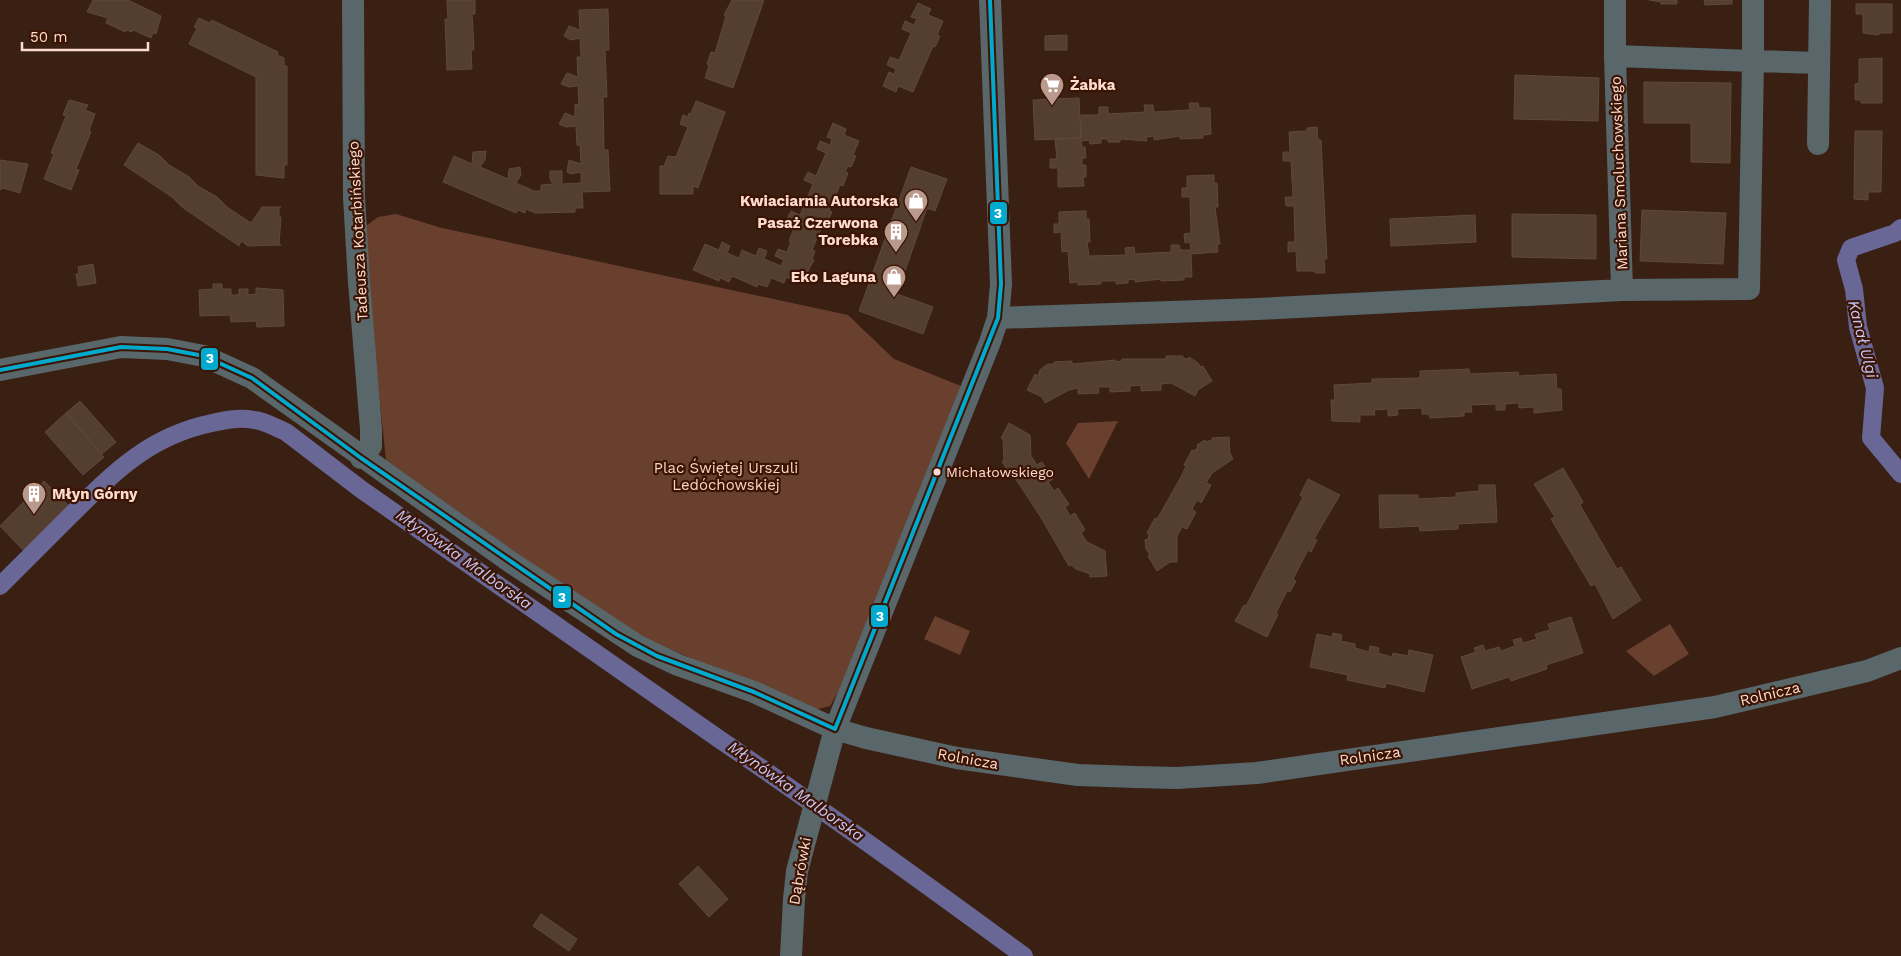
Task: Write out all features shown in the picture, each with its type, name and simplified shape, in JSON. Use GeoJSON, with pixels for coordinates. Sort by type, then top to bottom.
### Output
{"type":"FeatureCollection","features":[{"type":"Feature","properties":{"kind":"street","name":"Tadeusza Kotarbińskiego"},"geometry":{"type":"LineString","coordinates":[[353,0],[354,197],[371,429],[371,446],[361,458]]}},
{"type":"Feature","properties":{"kind":"street","name":"Dąbrówki"},"geometry":{"type":"LineString","coordinates":[[791,956],[794,899],[808,824],[835,729],[970,394],[998,318],[1001,284],[990,0]]}},
{"type":"Feature","properties":{"kind":"street","name":"Mariana Smoluchowskiego"},"geometry":{"type":"LineString","coordinates":[[1615,0],[1622,290]]}},
{"type":"Feature","properties":{"kind":"street"},"geometry":{"type":"LineString","coordinates":[[998,318],[1258,309],[1622,290],[1749,289],[1753,0]]}},
{"type":"Feature","properties":{"kind":"street"},"geometry":{"type":"LineString","coordinates":[[1818,144],[1820,0]]}},
{"type":"Feature","properties":{"kind":"street","name":"Mariana Smoluchowskiego"},"geometry":{"type":"LineString","coordinates":[[1615,56],[1819,63]]}},
{"type":"Feature","properties":{"kind":"street","name":"Rolnicza"},"geometry":{"type":"LineString","coordinates":[[0,370],[121,347],[167,349],[204,356],[252,378],[361,458],[520,568],[638,646],[678,665],[754,692],[835,729],[956,758],[1078,775],[1177,778],[1257,773],[1715,707],[1868,672],[1901,658]]}},
{"type":"Feature","properties":{"kind":"green space","name":"Plac Świętej Urszuli Ledóchowskiej"},"geometry":{"type":"Polygon","coordinates":[[[396,214],[442,228],[848,315],[894,359],[961,386],[840,689],[830,706],[814,710],[800,706],[622,628],[386,460],[368,290],[366,226],[378,217],[396,214]]]}},
{"type":"Feature","properties":{"kind":"green space"},"geometry":{"type":"Polygon","coordinates":[[[1118,421],[1089,479],[1066,443],[1078,423],[1118,421]]]}},
{"type":"Feature","properties":{"kind":"green space"},"geometry":{"type":"Polygon","coordinates":[[[935,616],[970,631],[960,655],[924,639],[935,616]]]}},
{"type":"Feature","properties":{"kind":"green space"},"geometry":{"type":"Polygon","coordinates":[[[1670,624],[1689,654],[1654,676],[1626,651],[1670,624]]]}},
{"type":"Feature","properties":{"kind":"building"},"geometry":{"type":"Polygon","coordinates":[[[93,0],[128,0],[161,16],[156,34],[153,33],[151,38],[133,30],[132,32],[126,30],[125,32],[106,23],[108,18],[87,12],[93,0]]]}},
{"type":"Feature","properties":{"kind":"building"},"geometry":{"type":"Polygon","coordinates":[[[447,0],[475,0],[475,14],[472,14],[474,50],[471,50],[472,69],[447,70],[445,19],[448,19],[447,0]]]}},
{"type":"Feature","properties":{"kind":"building"},"geometry":{"type":"Polygon","coordinates":[[[732,0],[764,0],[733,88],[705,78],[711,52],[715,53],[726,16],[724,15],[732,0]]]}},
{"type":"Feature","properties":{"kind":"building"},"geometry":{"type":"Polygon","coordinates":[[[1649,0],[1677,0],[1677,4],[1661,4],[1661,2],[1649,0]]]}},
{"type":"Feature","properties":{"kind":"building"},"geometry":{"type":"Polygon","coordinates":[[[1704,0],[1732,0],[1732,4],[1705,5],[1704,0]]]}},
{"type":"Feature","properties":{"kind":"building"},"geometry":{"type":"Polygon","coordinates":[[[918,3],[931,9],[928,15],[943,21],[937,35],[940,36],[935,47],[933,46],[913,92],[898,86],[896,92],[883,86],[889,72],[894,74],[896,69],[887,65],[890,57],[899,60],[911,33],[902,29],[905,21],[914,25],[917,19],[911,17],[918,3]]]}},
{"type":"Feature","properties":{"kind":"building"},"geometry":{"type":"Polygon","coordinates":[[[1856,4],[1892,4],[1892,33],[1880,33],[1878,35],[1863,33],[1863,14],[1856,14],[1856,4]]]}},
{"type":"Feature","properties":{"kind":"building"},"geometry":{"type":"Polygon","coordinates":[[[608,9],[609,50],[605,50],[607,97],[603,97],[604,150],[608,150],[610,191],[582,192],[583,208],[575,208],[575,212],[535,213],[526,209],[525,213],[518,210],[516,213],[443,182],[454,156],[472,164],[473,152],[486,151],[485,160],[480,167],[508,179],[509,169],[520,167],[521,175],[516,183],[534,191],[541,191],[541,185],[553,184],[550,179],[550,171],[562,171],[562,184],[581,183],[581,172],[571,174],[567,172],[569,160],[581,164],[576,126],[566,127],[559,124],[565,113],[575,117],[575,104],[579,105],[578,86],[569,87],[561,84],[567,73],[578,77],[577,57],[581,57],[580,38],[571,40],[564,36],[569,26],[580,30],[579,10],[608,9]]]}},
{"type":"Feature","properties":{"kind":"building"},"geometry":{"type":"Polygon","coordinates":[[[199,18],[210,23],[212,20],[278,52],[277,55],[284,58],[284,66],[287,66],[287,165],[284,165],[284,178],[256,175],[256,77],[189,44],[197,28],[194,27],[199,18]]]}},
{"type":"Feature","properties":{"kind":"building"},"geometry":{"type":"Polygon","coordinates":[[[1067,35],[1067,50],[1045,50],[1045,36],[1067,35]]]}},
{"type":"Feature","properties":{"kind":"building"},"geometry":{"type":"Polygon","coordinates":[[[1882,58],[1882,103],[1861,103],[1861,100],[1855,100],[1855,84],[1859,83],[1859,59],[1882,58]]]}},
{"type":"Feature","properties":{"kind":"building"},"geometry":{"type":"Polygon","coordinates":[[[1515,75],[1599,78],[1598,121],[1514,119],[1515,75]]]}},
{"type":"Feature","properties":{"kind":"building"},"geometry":{"type":"Polygon","coordinates":[[[1644,82],[1731,83],[1730,163],[1691,162],[1691,123],[1644,123],[1644,82]]]}},
{"type":"Feature","properties":{"kind":"building"},"geometry":{"type":"Polygon","coordinates":[[[1079,98],[1081,138],[1035,140],[1033,100],[1079,98]]]}},
{"type":"Feature","properties":{"kind":"building"},"geometry":{"type":"Polygon","coordinates":[[[69,100],[88,105],[85,110],[95,114],[89,131],[91,132],[76,169],[79,170],[71,190],[44,179],[54,154],[51,153],[66,116],[63,115],[69,100]]]}},
{"type":"Feature","properties":{"kind":"building"},"geometry":{"type":"Polygon","coordinates":[[[696,101],[725,112],[698,188],[693,186],[693,194],[660,194],[660,166],[664,166],[668,156],[676,157],[688,127],[680,124],[683,115],[688,117],[689,113],[691,114],[696,101]]]}},
{"type":"Feature","properties":{"kind":"building"},"geometry":{"type":"Polygon","coordinates":[[[1189,103],[1198,103],[1199,108],[1210,108],[1211,134],[1203,135],[1203,138],[1180,139],[1180,136],[1154,140],[1154,136],[1146,137],[1147,141],[1120,139],[1120,142],[1108,142],[1108,139],[1101,139],[1101,143],[1090,144],[1089,140],[1081,141],[1082,147],[1085,147],[1086,158],[1082,158],[1082,165],[1086,165],[1086,177],[1083,177],[1084,186],[1058,187],[1058,168],[1050,168],[1050,159],[1057,159],[1055,139],[1081,138],[1081,115],[1099,115],[1099,107],[1108,107],[1108,114],[1145,112],[1144,105],[1153,105],[1154,112],[1190,110],[1189,103]]]}},
{"type":"Feature","properties":{"kind":"building"},"geometry":{"type":"Polygon","coordinates":[[[833,123],[846,129],[844,135],[859,141],[853,155],[856,156],[851,167],[848,166],[845,172],[848,173],[843,186],[840,185],[829,211],[832,212],[826,225],[823,224],[812,250],[815,251],[812,259],[814,260],[801,284],[786,277],[784,283],[771,278],[767,287],[758,284],[757,287],[732,276],[729,282],[720,278],[719,281],[693,270],[705,244],[719,250],[722,242],[730,246],[727,253],[739,258],[742,250],[756,256],[759,248],[767,251],[764,259],[781,266],[784,260],[775,256],[778,249],[787,252],[796,223],[787,219],[791,211],[800,215],[813,184],[804,180],[808,172],[816,176],[826,153],[817,149],[820,141],[830,145],[832,139],[827,137],[833,123]]]}},
{"type":"Feature","properties":{"kind":"building"},"geometry":{"type":"Polygon","coordinates":[[[1317,127],[1318,140],[1321,140],[1327,259],[1324,259],[1325,273],[1297,271],[1296,251],[1288,252],[1288,242],[1295,242],[1294,206],[1286,206],[1285,197],[1293,197],[1291,161],[1283,161],[1283,152],[1290,152],[1289,132],[1307,131],[1307,128],[1317,127]]]}},
{"type":"Feature","properties":{"kind":"building"},"geometry":{"type":"Polygon","coordinates":[[[1855,131],[1882,131],[1881,192],[1868,192],[1868,200],[1854,199],[1855,131]]]}},
{"type":"Feature","properties":{"kind":"building"},"geometry":{"type":"Polygon","coordinates":[[[138,143],[159,155],[169,165],[188,176],[198,186],[217,197],[227,207],[251,223],[262,207],[281,207],[279,208],[279,217],[281,217],[279,244],[281,245],[248,246],[241,241],[239,246],[182,207],[172,197],[124,165],[138,143]]]}},
{"type":"Feature","properties":{"kind":"building"},"geometry":{"type":"Polygon","coordinates":[[[0,160],[28,164],[20,193],[3,188],[0,190],[0,160]]]}},
{"type":"Feature","properties":{"kind":"building","name":"Pasaż Czerwona Torebka"},"geometry":{"type":"Polygon","coordinates":[[[911,167],[947,179],[935,211],[927,208],[897,294],[933,307],[923,334],[859,311],[911,167]]]}},
{"type":"Feature","properties":{"kind":"building"},"geometry":{"type":"Polygon","coordinates":[[[1214,175],[1214,183],[1217,183],[1218,207],[1215,207],[1220,244],[1217,244],[1218,252],[1191,254],[1192,277],[1184,277],[1184,280],[1161,281],[1161,279],[1135,282],[1135,279],[1128,280],[1128,283],[1116,284],[1116,281],[1101,281],[1101,284],[1078,285],[1078,282],[1070,283],[1068,251],[1062,252],[1061,232],[1054,233],[1054,224],[1059,224],[1059,212],[1086,211],[1086,219],[1089,219],[1090,242],[1087,242],[1089,256],[1126,255],[1125,248],[1134,247],[1135,254],[1171,252],[1171,245],[1179,245],[1180,250],[1191,250],[1190,242],[1185,243],[1184,234],[1191,233],[1190,197],[1182,197],[1182,188],[1187,188],[1187,176],[1214,175]]]}},
{"type":"Feature","properties":{"kind":"building"},"geometry":{"type":"Polygon","coordinates":[[[1642,210],[1726,213],[1723,264],[1640,261],[1642,210]]]}},
{"type":"Feature","properties":{"kind":"building"},"geometry":{"type":"Polygon","coordinates":[[[1512,214],[1596,215],[1596,259],[1512,257],[1512,214]]]}},
{"type":"Feature","properties":{"kind":"building"},"geometry":{"type":"Polygon","coordinates":[[[1475,215],[1476,242],[1391,246],[1390,219],[1475,215]]]}},
{"type":"Feature","properties":{"kind":"building"},"geometry":{"type":"Polygon","coordinates":[[[93,264],[96,283],[78,286],[76,274],[79,274],[78,267],[93,264]]]}},
{"type":"Feature","properties":{"kind":"building"},"geometry":{"type":"Polygon","coordinates":[[[213,284],[222,284],[222,289],[231,289],[231,295],[239,295],[239,289],[248,289],[248,295],[256,294],[256,288],[283,290],[284,326],[257,327],[256,321],[231,322],[230,315],[200,316],[199,290],[213,289],[213,284]]]}},
{"type":"Feature","properties":{"kind":"building"},"geometry":{"type":"Polygon","coordinates":[[[1166,356],[1183,356],[1183,358],[1188,359],[1189,357],[1201,367],[1203,366],[1212,381],[1198,390],[1195,396],[1171,383],[1161,384],[1161,390],[1141,391],[1141,385],[1130,386],[1130,391],[1110,392],[1110,387],[1098,387],[1099,393],[1078,394],[1078,388],[1069,390],[1045,403],[1042,397],[1027,390],[1035,374],[1038,376],[1040,370],[1048,364],[1055,364],[1054,362],[1072,361],[1072,364],[1116,360],[1116,362],[1122,361],[1122,359],[1166,359],[1166,356]]]}},
{"type":"Feature","properties":{"kind":"building"},"geometry":{"type":"Polygon","coordinates":[[[1469,369],[1470,374],[1518,372],[1519,376],[1556,374],[1557,389],[1561,389],[1562,410],[1534,413],[1534,407],[1519,408],[1519,403],[1505,404],[1505,410],[1496,410],[1496,404],[1471,405],[1472,412],[1464,412],[1464,416],[1430,418],[1429,414],[1422,414],[1422,408],[1397,409],[1398,415],[1388,416],[1388,409],[1374,410],[1375,415],[1360,415],[1360,422],[1332,421],[1331,400],[1335,400],[1334,385],[1372,383],[1372,379],[1420,378],[1420,371],[1469,369]]]}},
{"type":"Feature","properties":{"kind":"building"},"geometry":{"type":"Polygon","coordinates":[[[80,401],[116,442],[102,454],[66,413],[80,401]]]}},
{"type":"Feature","properties":{"kind":"building"},"geometry":{"type":"Polygon","coordinates":[[[66,413],[104,457],[83,475],[45,432],[66,413]]]}},
{"type":"Feature","properties":{"kind":"building"},"geometry":{"type":"Polygon","coordinates":[[[1009,423],[1030,435],[1031,456],[1037,465],[1042,462],[1053,479],[1048,482],[1054,491],[1058,488],[1069,504],[1065,507],[1070,516],[1075,513],[1085,530],[1081,533],[1087,542],[1105,551],[1107,576],[1090,577],[1090,574],[1071,565],[1069,566],[1040,516],[1013,475],[1002,462],[1004,460],[1003,439],[1001,438],[1009,423]]]}},
{"type":"Feature","properties":{"kind":"building"},"geometry":{"type":"Polygon","coordinates":[[[1229,437],[1230,453],[1233,459],[1212,473],[1206,483],[1211,485],[1201,503],[1197,500],[1192,509],[1196,512],[1187,529],[1182,527],[1177,536],[1177,562],[1170,562],[1157,571],[1148,556],[1150,555],[1146,549],[1145,540],[1148,539],[1149,534],[1147,533],[1155,518],[1157,519],[1181,477],[1186,466],[1184,465],[1192,450],[1194,451],[1198,447],[1197,445],[1205,440],[1206,442],[1212,440],[1212,438],[1229,437]]]}},
{"type":"Feature","properties":{"kind":"building"},"geometry":{"type":"Polygon","coordinates":[[[1563,468],[1583,502],[1580,505],[1617,569],[1621,567],[1641,600],[1613,619],[1595,584],[1591,586],[1551,519],[1555,517],[1534,484],[1563,468]]]}},
{"type":"Feature","properties":{"kind":"building"},"geometry":{"type":"Polygon","coordinates":[[[1308,479],[1340,495],[1314,539],[1317,540],[1311,552],[1308,550],[1293,579],[1296,581],[1290,592],[1287,591],[1267,637],[1235,621],[1244,605],[1246,606],[1303,497],[1300,495],[1308,479]]]}},
{"type":"Feature","properties":{"kind":"building","name":"Młyn Górny"},"geometry":{"type":"Polygon","coordinates":[[[44,481],[68,505],[23,550],[0,526],[44,481]]]}},
{"type":"Feature","properties":{"kind":"building"},"geometry":{"type":"Polygon","coordinates":[[[1479,485],[1495,485],[1497,522],[1458,524],[1458,529],[1420,531],[1419,526],[1380,528],[1379,495],[1418,495],[1418,499],[1456,497],[1456,493],[1479,491],[1479,485]]]}},
{"type":"Feature","properties":{"kind":"building"},"geometry":{"type":"Polygon","coordinates":[[[1571,617],[1583,653],[1546,665],[1547,669],[1511,681],[1509,677],[1472,689],[1461,657],[1476,652],[1474,648],[1483,645],[1485,651],[1499,647],[1501,651],[1515,646],[1513,640],[1521,638],[1523,643],[1537,639],[1535,634],[1550,630],[1548,624],[1571,617]]]}},
{"type":"Feature","properties":{"kind":"building"},"geometry":{"type":"Polygon","coordinates":[[[1333,633],[1342,635],[1341,641],[1355,644],[1355,648],[1369,652],[1370,646],[1379,648],[1378,653],[1392,657],[1393,653],[1408,656],[1409,650],[1433,655],[1424,692],[1386,683],[1385,688],[1347,680],[1348,675],[1310,667],[1317,634],[1332,637],[1333,633]]]}},
{"type":"Feature","properties":{"kind":"building"},"geometry":{"type":"Polygon","coordinates":[[[698,866],[728,899],[709,917],[679,884],[698,866]]]}},
{"type":"Feature","properties":{"kind":"building"},"geometry":{"type":"Polygon","coordinates":[[[541,914],[577,939],[569,951],[533,926],[541,914]]]}},
{"type":"Feature","properties":{"kind":"waterway","name":"Kanał Ulgi"},"geometry":{"type":"LineString","coordinates":[[1901,228],[1895,233],[1851,248],[1846,260],[1854,289],[1858,327],[1875,388],[1871,438],[1901,474]]}},
{"type":"Feature","properties":{"kind":"waterway","name":"Młynówka Malborska"},"geometry":{"type":"LineString","coordinates":[[0,586],[102,485],[134,458],[151,447],[169,437],[190,429],[217,422],[244,419],[266,423],[286,432],[362,490],[834,819],[1024,956]]}},
{"type":"Feature","properties":{"kind":"transit line","name":"3"},"geometry":{"type":"LineString","coordinates":[[0,370],[121,347],[167,349],[204,356],[252,378],[361,458],[616,634],[657,656],[754,692],[835,729],[998,318],[1001,284],[990,0]]}},
{"type":"Feature","properties":{"kind":"place","name":"Żabka"},"geometry":{"type":"Point","coordinates":[1052,106]}},
{"type":"Feature","properties":{"kind":"place","name":"Kwiaciarnia Autorska"},"geometry":{"type":"Point","coordinates":[916,222]}},
{"type":"Feature","properties":{"kind":"place","name":"Pasaż Czerwona Torebka"},"geometry":{"type":"Point","coordinates":[896,253]}},
{"type":"Feature","properties":{"kind":"place","name":"Eko Laguna"},"geometry":{"type":"Point","coordinates":[894,298]}},
{"type":"Feature","properties":{"kind":"place","name":"Michałowskiego"},"geometry":{"type":"Point","coordinates":[937,472]}},
{"type":"Feature","properties":{"kind":"place","name":"Młyn Górny"},"geometry":{"type":"Point","coordinates":[34,515]}}]}
